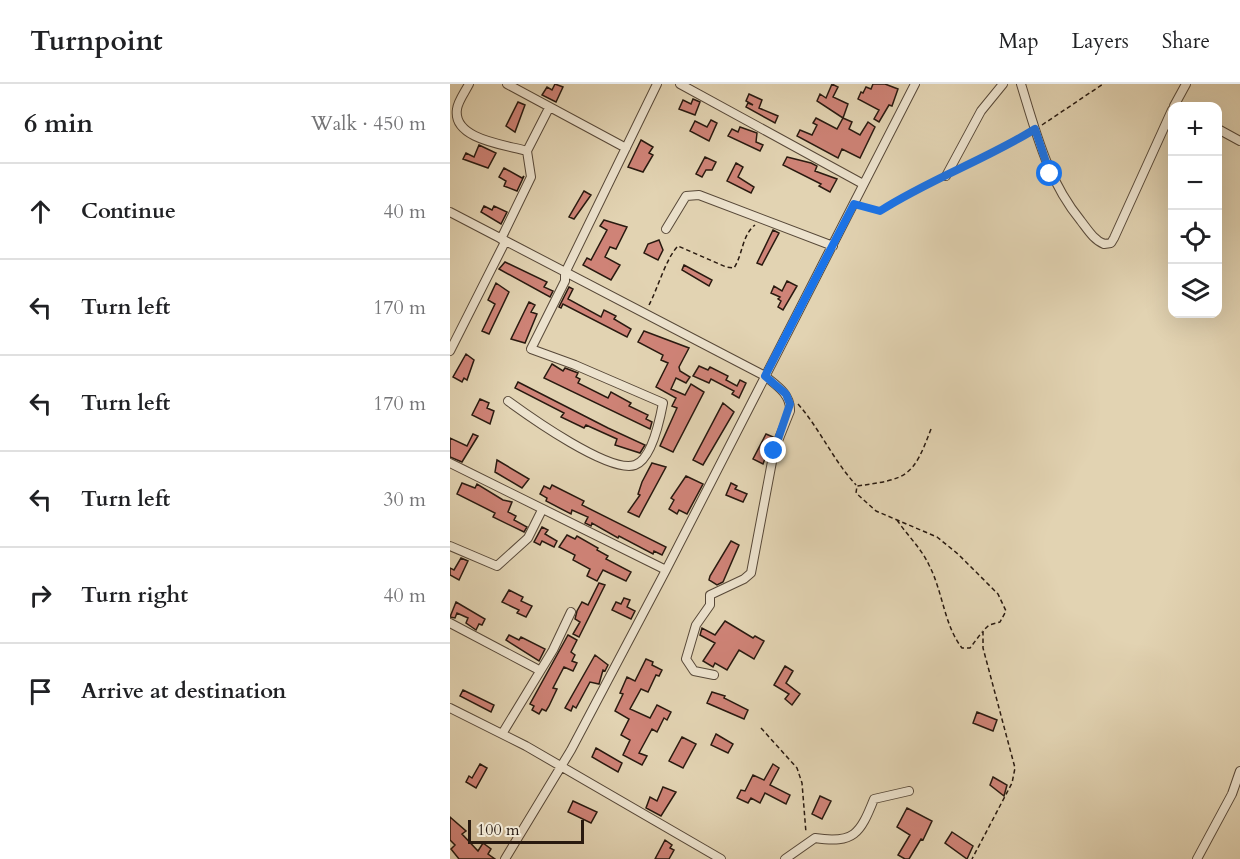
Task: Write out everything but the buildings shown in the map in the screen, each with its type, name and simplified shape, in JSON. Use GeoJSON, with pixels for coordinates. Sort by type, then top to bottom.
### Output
{"type":"FeatureCollection","features":[{"type":"Feature","properties":{"kind":"street"},"geometry":{"type":"LineString","coordinates":[[469,84],[457,108],[459,122],[463,129],[490,143],[527,151]]}},
{"type":"Feature","properties":{"kind":"street"},"geometry":{"type":"LineString","coordinates":[[507,84],[626,148]]}},
{"type":"Feature","properties":{"kind":"street"},"geometry":{"type":"LineString","coordinates":[[508,401],[575,445],[624,465],[635,466],[642,460],[654,440],[663,403],[575,365],[531,349],[565,281],[565,273],[657,84]]}},
{"type":"Feature","properties":{"kind":"street"},"geometry":{"type":"LineString","coordinates":[[680,84],[863,184]]}},
{"type":"Feature","properties":{"kind":"street"},"geometry":{"type":"LineString","coordinates":[[504,859],[561,766],[666,570],[915,84]]}},
{"type":"Feature","properties":{"kind":"street"},"geometry":{"type":"LineString","coordinates":[[946,176],[981,111],[1003,84]]}},
{"type":"Feature","properties":{"kind":"street"},"geometry":{"type":"LineString","coordinates":[[1021,84],[1050,174],[1061,195],[1101,243],[1107,244],[1114,238],[1150,154],[1168,120]]}},
{"type":"Feature","properties":{"kind":"street"},"geometry":{"type":"LineString","coordinates":[[1177,102],[1186,84]]}},
{"type":"Feature","properties":{"kind":"street"},"geometry":{"type":"LineString","coordinates":[[450,351],[531,177],[527,151],[549,108]]}},
{"type":"Feature","properties":{"kind":"street"},"geometry":{"type":"LineString","coordinates":[[1222,131],[1240,141]]}},
{"type":"Feature","properties":{"kind":"street"},"geometry":{"type":"LineString","coordinates":[[666,229],[686,196],[699,195],[832,246]]}},
{"type":"Feature","properties":{"kind":"street"},"geometry":{"type":"LineString","coordinates":[[450,212],[765,376],[786,394],[790,411],[774,451],[751,573],[744,579],[710,595],[710,605],[696,625],[688,650],[686,659],[694,671],[714,675]]}},
{"type":"Feature","properties":{"kind":"street"},"geometry":{"type":"LineString","coordinates":[[450,463],[666,570]]}},
{"type":"Feature","properties":{"kind":"street"},"geometry":{"type":"LineString","coordinates":[[450,546],[496,566],[528,538],[542,510]]}},
{"type":"Feature","properties":{"kind":"street"},"geometry":{"type":"LineString","coordinates":[[502,734],[553,650],[572,612]]}},
{"type":"Feature","properties":{"kind":"street"},"geometry":{"type":"LineString","coordinates":[[450,623],[539,670]]}},
{"type":"Feature","properties":{"kind":"street"},"geometry":{"type":"LineString","coordinates":[[450,708],[561,766],[721,859]]}},
{"type":"Feature","properties":{"kind":"street"},"geometry":{"type":"LineString","coordinates":[[1197,859],[1232,794],[1240,771]]}},
{"type":"Feature","properties":{"kind":"street"},"geometry":{"type":"LineString","coordinates":[[785,859],[815,838],[837,842],[852,836],[865,820],[874,799],[909,791]]}},
{"type":"Feature","properties":{"kind":"path"},"geometry":{"type":"LineString","coordinates":[[854,204],[880,211],[913,190],[1001,150],[1103,84]]}},
{"type":"Feature","properties":{"kind":"path"},"geometry":{"type":"LineString","coordinates":[[645,314],[661,282],[669,254],[678,246],[726,267],[734,268],[742,256],[747,231],[762,218]]}},
{"type":"Feature","properties":{"kind":"path"},"geometry":{"type":"LineString","coordinates":[[786,394],[810,418],[842,470],[856,486],[856,493],[876,510],[937,537],[958,554],[998,594],[1006,611],[1000,622],[983,631],[970,648],[962,648],[951,634],[943,599],[928,563],[913,538],[896,519]]}},
{"type":"Feature","properties":{"kind":"path"},"geometry":{"type":"LineString","coordinates":[[856,486],[891,481],[916,467],[931,429]]}},
{"type":"Feature","properties":{"kind":"path"},"geometry":{"type":"LineString","coordinates":[[972,859],[1012,783],[1015,768],[983,648],[983,631]]}},
{"type":"Feature","properties":{"kind":"path"},"geometry":{"type":"LineString","coordinates":[[761,728],[797,768],[802,783],[808,842]]}},
{"type":"Feature","properties":{"kind":"route"},"geometry":{"type":"LineString","coordinates":[[774,451],[787,421],[790,404],[786,394],[765,376],[854,204],[880,211],[913,190],[1001,150],[1035,129],[1050,174]]}}]}
